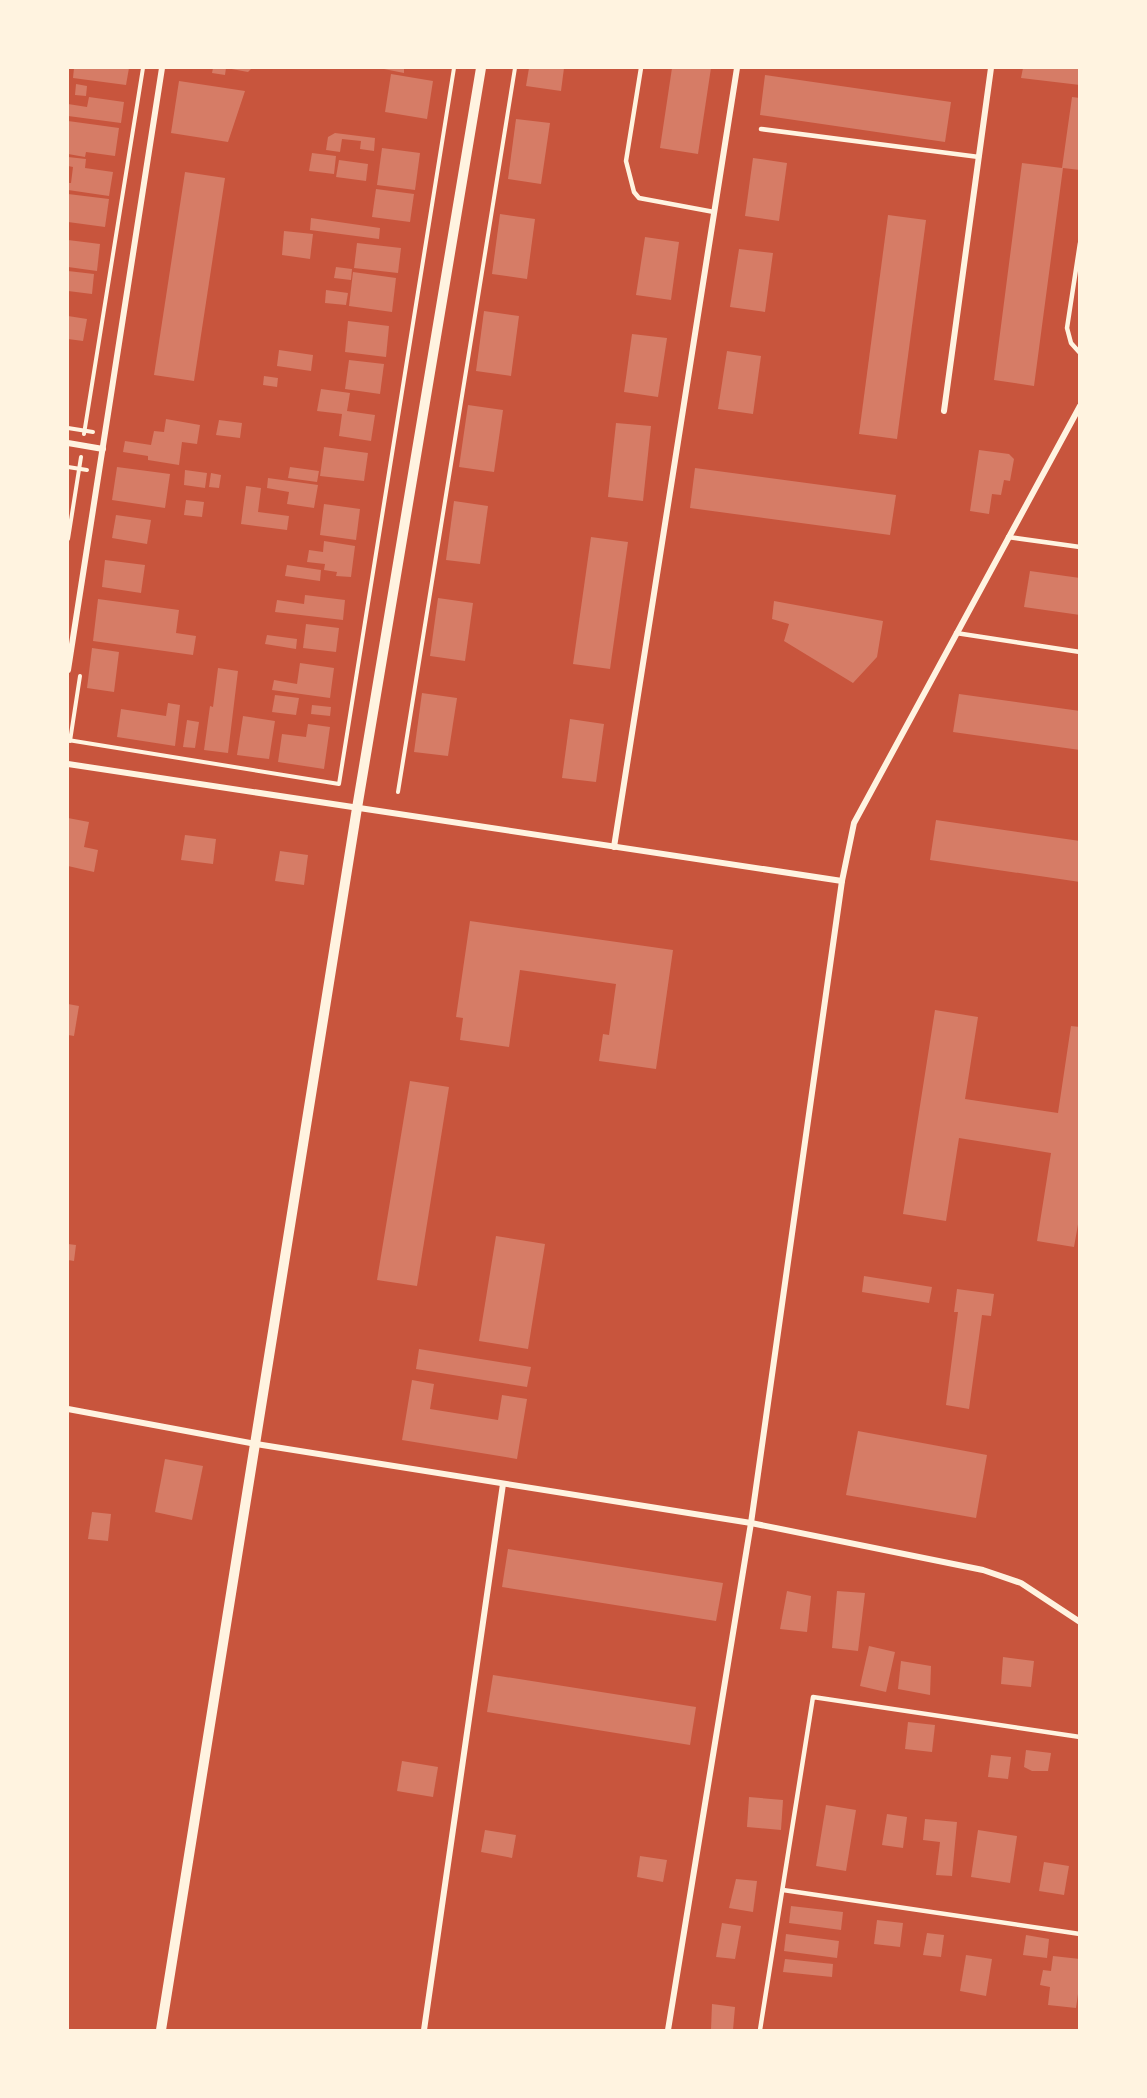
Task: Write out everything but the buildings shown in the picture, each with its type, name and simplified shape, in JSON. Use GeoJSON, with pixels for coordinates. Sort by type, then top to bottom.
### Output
{"type":"FeatureCollection","features":[{"type":"Feature","properties":{"kind":"street"},"geometry":{"type":"LineString","coordinates":[[68,670],[162,68]]}},
{"type":"Feature","properties":{"kind":"street"},"geometry":{"type":"LineString","coordinates":[[161,2031],[357,808],[481,68]]}},
{"type":"Feature","properties":{"kind":"street"},"geometry":{"type":"LineString","coordinates":[[614,847],[737,68]]}},
{"type":"Feature","properties":{"kind":"street"},"geometry":{"type":"LineString","coordinates":[[944,411],[991,68]]}},
{"type":"Feature","properties":{"kind":"street"},"geometry":{"type":"LineString","coordinates":[[668,2031],[752,1523],[842,881],[854,823],[1079,410]]}},
{"type":"Feature","properties":{"kind":"street"},"geometry":{"type":"LineString","coordinates":[[68,443],[103,449]]}},
{"type":"Feature","properties":{"kind":"street"},"geometry":{"type":"LineString","coordinates":[[68,764],[842,881]]}},
{"type":"Feature","properties":{"kind":"street"},"geometry":{"type":"LineString","coordinates":[[68,1409],[256,1444],[752,1523],[983,1570],[1021,1583],[1080,1622]]}},
{"type":"Feature","properties":{"kind":"street"},"geometry":{"type":"LineString","coordinates":[[424,2031],[504,1484]]}},
{"type":"Feature","properties":{"kind":"lane"},"geometry":{"type":"LineString","coordinates":[[641,68],[626,161],[634,192],[639,198],[714,212]]}},
{"type":"Feature","properties":{"kind":"lane"},"geometry":{"type":"LineString","coordinates":[[761,129],[979,157]]}},
{"type":"Feature","properties":{"kind":"lane"},"geometry":{"type":"LineString","coordinates":[[1080,243],[1066,328],[1071,343],[1080,353]]}},
{"type":"Feature","properties":{"kind":"lane"},"geometry":{"type":"LineString","coordinates":[[1008,537],[1080,548]]}},
{"type":"Feature","properties":{"kind":"lane"},"geometry":{"type":"LineString","coordinates":[[956,633],[1080,652]]}},
{"type":"Feature","properties":{"kind":"lane"},"geometry":{"type":"LineString","coordinates":[[760,2031],[813,1697],[1080,1737]]}},
{"type":"Feature","properties":{"kind":"lane"},"geometry":{"type":"LineString","coordinates":[[783,1890],[1080,1934]]}},
{"type":"Feature","properties":{"kind":"path"},"geometry":{"type":"LineString","coordinates":[[68,539],[143,68]]}},
{"type":"Feature","properties":{"kind":"path"},"geometry":{"type":"LineString","coordinates":[[68,740],[339,784],[454,68]]}},
{"type":"Feature","properties":{"kind":"path"},"geometry":{"type":"LineString","coordinates":[[398,792],[515,68]]}}]}
